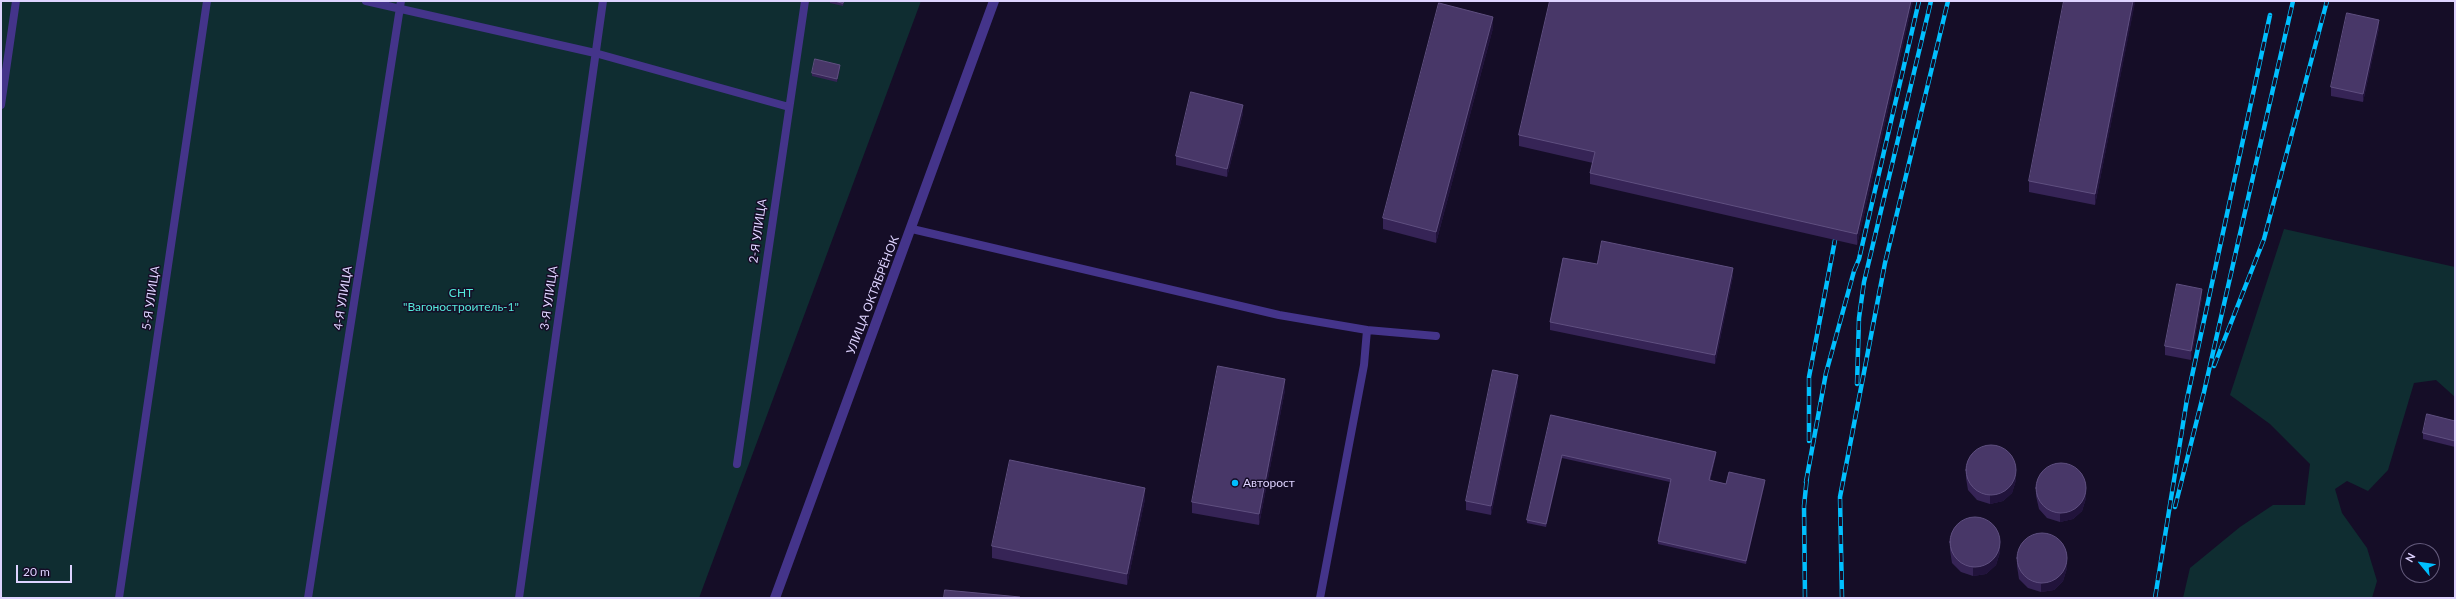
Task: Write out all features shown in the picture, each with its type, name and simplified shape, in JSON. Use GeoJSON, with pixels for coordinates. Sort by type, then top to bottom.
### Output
{"type":"FeatureCollection","features":[{"type":"Feature","properties":{"kind":"street","name":"УЛИЦА ОКТЯБРЁНОК"},"geometry":{"type":"LineString","coordinates":[[775,598],[833,436],[912,229],[994,1]]}},
{"type":"Feature","properties":{"kind":"lane"},"geometry":{"type":"LineString","coordinates":[[1,105],[16,1]]}},
{"type":"Feature","properties":{"kind":"lane","name":"5-Я УЛИЦА"},"geometry":{"type":"LineString","coordinates":[[119,598],[207,1]]}},
{"type":"Feature","properties":{"kind":"lane"},"geometry":{"type":"LineString","coordinates":[[366,1],[401,5],[595,53],[788,107]]}},
{"type":"Feature","properties":{"kind":"lane","name":"3-Я УЛИЦА"},"geometry":{"type":"LineString","coordinates":[[519,598],[603,1]]}},
{"type":"Feature","properties":{"kind":"lane","name":"2-Я УЛИЦА"},"geometry":{"type":"LineString","coordinates":[[737,464],[788,107],[805,1]]}},
{"type":"Feature","properties":{"kind":"lane","name":"4-Я УЛИЦА"},"geometry":{"type":"LineString","coordinates":[[308,598],[401,5]]}},
{"type":"Feature","properties":{"kind":"lane"},"geometry":{"type":"LineString","coordinates":[[912,229],[1279,315],[1367,330],[1436,336]]}},
{"type":"Feature","properties":{"kind":"lane"},"geometry":{"type":"LineString","coordinates":[[1320,598],[1364,365],[1367,330]]}},
{"type":"Feature","properties":{"kind":"green space","name":"СНТ \"Вагоностроитель-1\""},"geometry":{"type":"Polygon","coordinates":[[[1,1],[921,1],[699,598],[1,598],[1,1]]]}},
{"type":"Feature","properties":{"kind":"green space"},"geometry":{"type":"Polygon","coordinates":[[[2284,229],[2455,267],[2455,397],[2436,380],[2414,383],[2388,470],[2368,491],[2347,481],[2335,489],[2342,513],[2367,548],[2377,581],[2372,598],[2183,598],[2190,568],[2240,527],[2273,505],[2305,505],[2310,464],[2270,424],[2230,395],[2284,229]]]}},
{"type":"Feature","properties":{"kind":"building"},"geometry":{"type":"Polygon","coordinates":[[[1550,1],[1911,1],[1857,234],[1590,173],[1595,152],[1519,135],[1550,1]]]}},
{"type":"Feature","properties":{"kind":"building"},"geometry":{"type":"Polygon","coordinates":[[[2064,1],[2133,1],[2095,194],[2029,181],[2064,1]]]}},
{"type":"Feature","properties":{"kind":"building"},"geometry":{"type":"Polygon","coordinates":[[[1439,3],[1493,17],[1436,232],[1383,218],[1439,3]]]}},
{"type":"Feature","properties":{"kind":"building"},"geometry":{"type":"Polygon","coordinates":[[[2347,13],[2379,20],[2363,94],[2331,87],[2347,13]]]}},
{"type":"Feature","properties":{"kind":"building"},"geometry":{"type":"Polygon","coordinates":[[[815,59],[840,65],[837,79],[812,73],[815,59]]]}},
{"type":"Feature","properties":{"kind":"building"},"geometry":{"type":"Polygon","coordinates":[[[1191,92],[1243,105],[1227,169],[1176,156],[1191,92]]]}},
{"type":"Feature","properties":{"kind":"building"},"geometry":{"type":"Polygon","coordinates":[[[1602,241],[1733,268],[1715,355],[1550,322],[1563,258],[1597,264],[1602,241]]]}},
{"type":"Feature","properties":{"kind":"building"},"geometry":{"type":"Polygon","coordinates":[[[2177,284],[2202,289],[2191,351],[2165,346],[2177,284]]]}},
{"type":"Feature","properties":{"kind":"building"},"geometry":{"type":"Polygon","coordinates":[[[1218,366],[1285,379],[1259,514],[1192,502],[1218,366]]]}},
{"type":"Feature","properties":{"kind":"building"},"geometry":{"type":"Polygon","coordinates":[[[1493,370],[1518,375],[1491,506],[1466,501],[1493,370]]]}},
{"type":"Feature","properties":{"kind":"building"},"geometry":{"type":"Polygon","coordinates":[[[2427,414],[2455,421],[2455,441],[2423,433],[2427,414]]]}},
{"type":"Feature","properties":{"kind":"building"},"geometry":{"type":"Polygon","coordinates":[[[1551,415],[1716,452],[1709,480],[1726,484],[1729,472],[1765,480],[1746,561],[1658,541],[1671,479],[1562,455],[1546,524],[1527,520],[1551,415]]]}},
{"type":"Feature","properties":{"kind":"building"},"geometry":{"type":"Polygon","coordinates":[[[1991,445],[2000,447],[2009,452],[2014,461],[2016,470],[2014,479],[2009,488],[2000,493],[1991,495],[1982,493],[1973,488],[1968,479],[1966,470],[1968,461],[1973,452],[1982,447],[1991,445]]]}},
{"type":"Feature","properties":{"kind":"building"},"geometry":{"type":"Polygon","coordinates":[[[1010,460],[1145,488],[1127,574],[992,546],[1010,460]]]}},
{"type":"Feature","properties":{"kind":"building"},"geometry":{"type":"Polygon","coordinates":[[[2061,463],[2075,467],[2082,474],[2086,488],[2082,502],[2075,509],[2061,513],[2047,509],[2040,502],[2036,488],[2040,474],[2047,467],[2061,463]]]}},
{"type":"Feature","properties":{"kind":"building"},"geometry":{"type":"Polygon","coordinates":[[[1975,517],[1989,521],[1996,528],[2000,542],[1996,556],[1989,563],[1975,567],[1961,563],[1954,556],[1950,542],[1954,528],[1961,521],[1975,517]]]}},
{"type":"Feature","properties":{"kind":"building"},"geometry":{"type":"Polygon","coordinates":[[[2042,533],[2056,537],[2063,544],[2067,558],[2063,572],[2056,579],[2042,583],[2028,579],[2021,572],[2017,558],[2021,544],[2028,537],[2042,533]]]}},
{"type":"Feature","properties":{"kind":"building"},"geometry":{"type":"Polygon","coordinates":[[[945,590],[1020,597],[1020,598],[944,598],[945,590]]]}},
{"type":"Feature","properties":{"kind":"railway"},"geometry":{"type":"LineString","coordinates":[[1806,482],[1826,373],[1854,271],[1859,259],[1919,1]]}},
{"type":"Feature","properties":{"kind":"railway"},"geometry":{"type":"LineString","coordinates":[[1857,384],[1859,318],[1864,282],[1931,1]]}},
{"type":"Feature","properties":{"kind":"railway"},"geometry":{"type":"LineString","coordinates":[[1842,598],[1840,497],[1885,263],[1948,1]]}},
{"type":"Feature","properties":{"kind":"railway"},"geometry":{"type":"LineString","coordinates":[[2175,507],[2204,392],[2293,1]]}},
{"type":"Feature","properties":{"kind":"railway"},"geometry":{"type":"LineString","coordinates":[[2214,366],[2264,239],[2327,1]]}},
{"type":"Feature","properties":{"kind":"railway"},"geometry":{"type":"LineString","coordinates":[[2155,598],[2187,399],[2270,15]]}},
{"type":"Feature","properties":{"kind":"railway"},"geometry":{"type":"LineString","coordinates":[[1809,441],[1809,377],[1835,240]]}},
{"type":"Feature","properties":{"kind":"railway"},"geometry":{"type":"LineString","coordinates":[[1805,598],[1804,506],[1807,477]]}},
{"type":"Feature","properties":{"kind":"place","name":"Авторост"},"geometry":{"type":"Point","coordinates":[1235,483]}}]}
